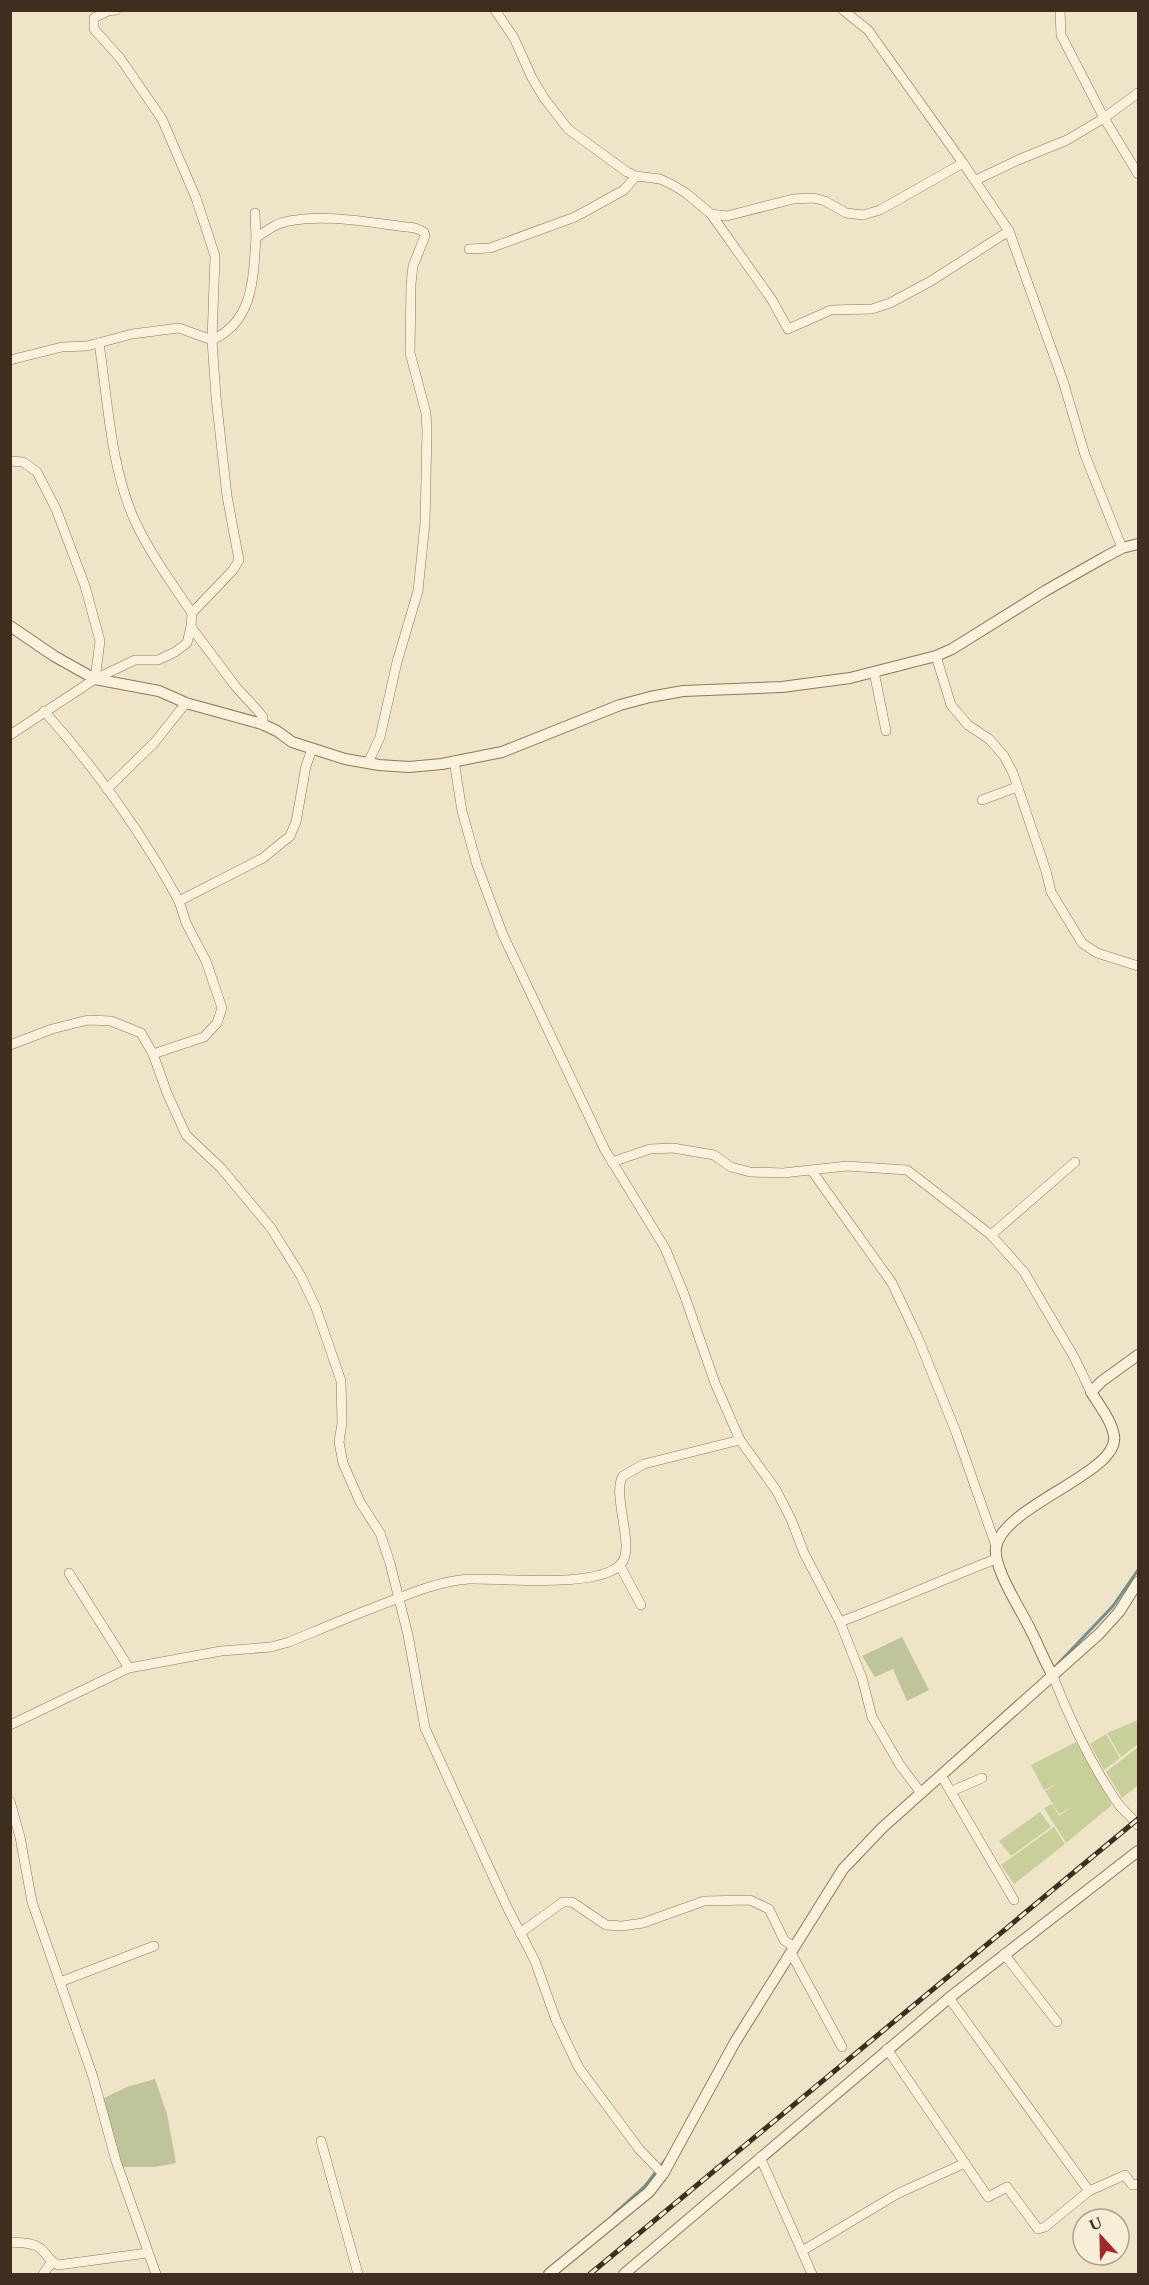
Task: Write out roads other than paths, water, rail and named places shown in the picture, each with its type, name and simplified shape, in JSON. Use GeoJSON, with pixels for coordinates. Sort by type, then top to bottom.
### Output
{"type":"FeatureCollection","features":[{"type":"Feature","properties":{"kind":"street"},"geometry":{"type":"LineString","coordinates":[[117,10],[108,11],[94,18],[94,29],[120,58],[162,119],[196,198],[215,256],[212,340],[221,449],[239,560],[233,570],[192,612]]}},
{"type":"Feature","properties":{"kind":"street"},"geometry":{"type":"LineString","coordinates":[[495,10],[514,38],[544,98],[568,129],[627,172],[636,176],[660,179],[671,184],[686,192],[711,214],[772,300],[787,329],[831,310],[872,309],[890,303],[931,281],[1009,231]]}},
{"type":"Feature","properties":{"kind":"street"},"geometry":{"type":"LineString","coordinates":[[843,10],[868,30],[976,180],[1009,231],[1063,381],[1085,455],[1122,548]]}},
{"type":"Feature","properties":{"kind":"street"},"geometry":{"type":"LineString","coordinates":[[1060,10],[1061,35],[1104,118],[1138,174]]}},
{"type":"Feature","properties":{"kind":"street"},"geometry":{"type":"LineString","coordinates":[[976,180],[1067,140],[1104,118],[1138,93]]}},
{"type":"Feature","properties":{"kind":"street"},"geometry":{"type":"LineString","coordinates":[[711,214],[727,216],[793,199],[814,198],[825,201],[846,213],[863,215],[880,210],[963,163]]}},
{"type":"Feature","properties":{"kind":"street"},"geometry":{"type":"LineString","coordinates":[[469,249],[490,248],[575,217],[624,190],[636,176]]}},
{"type":"Feature","properties":{"kind":"street"},"geometry":{"type":"LineString","coordinates":[[10,360],[63,347],[87,346],[132,334],[179,328],[212,340],[224,335],[233,326],[250,295],[256,238],[255,213]]}},
{"type":"Feature","properties":{"kind":"street"},"geometry":{"type":"LineString","coordinates":[[256,238],[274,226],[288,221],[326,219],[415,228],[424,234],[414,266],[410,301],[410,353],[427,422],[423,551],[418,591],[397,662],[380,737],[368,763]]}},
{"type":"Feature","properties":{"kind":"street"},"geometry":{"type":"LineString","coordinates":[[10,735],[95,679],[135,660],[158,660],[175,652],[187,643],[191,627],[192,612],[153,555],[133,518],[110,434],[106,382],[99,343]]}},
{"type":"Feature","properties":{"kind":"street"},"geometry":{"type":"LineString","coordinates":[[10,461],[23,462],[37,472],[56,509],[86,586],[99,641],[95,679]]}},
{"type":"Feature","properties":{"kind":"street"},"geometry":{"type":"LineString","coordinates":[[10,626],[54,656],[95,679],[159,691],[186,703],[263,725],[277,731],[292,742],[312,749],[368,763],[409,767],[502,752],[620,705],[650,697],[683,691],[782,687],[850,678],[936,656],[952,649],[1045,591],[1122,548],[1138,544]]}},
{"type":"Feature","properties":{"kind":"street"},"geometry":{"type":"LineString","coordinates":[[191,627],[236,687],[263,717],[263,725]]}},
{"type":"Feature","properties":{"kind":"street"},"geometry":{"type":"LineString","coordinates":[[936,656],[951,705],[968,725],[989,739],[1004,756],[1017,787],[1051,892],[1082,943],[1097,953],[1138,966]]}},
{"type":"Feature","properties":{"kind":"street"},"geometry":{"type":"LineString","coordinates":[[874,672],[886,731]]}},
{"type":"Feature","properties":{"kind":"street"},"geometry":{"type":"LineString","coordinates":[[107,789],[154,743],[186,703]]}},
{"type":"Feature","properties":{"kind":"street"},"geometry":{"type":"LineString","coordinates":[[44,711],[107,789],[160,866],[179,901],[186,923],[206,961],[222,1008],[217,1023],[204,1037],[153,1053]]}},
{"type":"Feature","properties":{"kind":"street"},"geometry":{"type":"LineString","coordinates":[[179,901],[263,858],[290,836],[296,822],[306,766],[312,749]]}},
{"type":"Feature","properties":{"kind":"street"},"geometry":{"type":"LineString","coordinates":[[454,761],[462,811],[502,935],[612,1162],[665,1248],[740,1440],[776,1490],[791,1519],[804,1553],[840,1622],[862,1678],[872,1717],[900,1765],[918,1790]]}},
{"type":"Feature","properties":{"kind":"street"},"geometry":{"type":"LineString","coordinates":[[982,800],[1017,787]]}},
{"type":"Feature","properties":{"kind":"street"},"geometry":{"type":"LineString","coordinates":[[10,1044],[52,1029],[88,1020],[111,1021],[141,1034],[153,1053],[167,1093],[186,1135],[221,1168],[271,1228],[301,1276],[316,1308],[341,1381],[342,1423],[339,1442],[343,1463],[355,1492],[380,1533],[390,1563],[408,1635],[425,1728],[535,1961],[556,2020],[579,2068],[651,2163],[662,2173]]}},
{"type":"Feature","properties":{"kind":"street"},"geometry":{"type":"LineString","coordinates":[[612,1162],[650,1149],[674,1148],[714,1155],[731,1167],[750,1172],[783,1173],[847,1166],[907,1170],[991,1234],[1024,1272],[1074,1357],[1114,1435],[1114,1444],[1106,1456],[1081,1476],[1006,1526],[996,1546]]}},
{"type":"Feature","properties":{"kind":"street"},"geometry":{"type":"LineString","coordinates":[[991,1234],[1075,1162]]}},
{"type":"Feature","properties":{"kind":"street"},"geometry":{"type":"LineString","coordinates":[[812,1171],[892,1283],[918,1338],[956,1432],[996,1546],[996,1559],[1052,1675],[1066,1710],[1120,1806],[1138,1825]]}},
{"type":"Feature","properties":{"kind":"street"},"geometry":{"type":"LineString","coordinates":[[1091,1392],[1102,1381],[1138,1355]]}},
{"type":"Feature","properties":{"kind":"street"},"geometry":{"type":"LineString","coordinates":[[10,1725],[129,1668],[221,1651],[271,1647],[289,1642],[422,1588],[468,1579],[571,1580],[611,1572],[625,1559],[620,1489],[623,1476],[644,1464],[740,1440]]}},
{"type":"Feature","properties":{"kind":"street"},"geometry":{"type":"LineString","coordinates":[[840,1622],[996,1559]]}},
{"type":"Feature","properties":{"kind":"street"},"geometry":{"type":"LineString","coordinates":[[620,1566],[641,1605]]}},
{"type":"Feature","properties":{"kind":"street"},"geometry":{"type":"LineString","coordinates":[[69,1574],[129,1668]]}},
{"type":"Feature","properties":{"kind":"street"},"geometry":{"type":"LineString","coordinates":[[549,2274],[649,2192],[791,1947],[843,1869],[918,1790],[940,1775],[1099,1634],[1119,1611],[1138,1582]]}},
{"type":"Feature","properties":{"kind":"street"},"geometry":{"type":"LineString","coordinates":[[940,1775],[952,1791],[1014,1900]]}},
{"type":"Feature","properties":{"kind":"street"},"geometry":{"type":"LineString","coordinates":[[952,1791],[982,1778]]}},
{"type":"Feature","properties":{"kind":"street"},"geometry":{"type":"LineString","coordinates":[[10,1801],[20,1838],[32,1902],[93,2078],[116,2161],[156,2274]]}},
{"type":"Feature","properties":{"kind":"street"},"geometry":{"type":"LineString","coordinates":[[628,2273],[887,2049],[1004,1954],[1138,1851]]}},
{"type":"Feature","properties":{"kind":"street"},"geometry":{"type":"LineString","coordinates":[[520,1933],[564,1902],[572,1902],[590,1912],[606,1925],[622,1926],[643,1923],[704,1901],[750,1900],[769,1909],[842,2047]]}},
{"type":"Feature","properties":{"kind":"street"},"geometry":{"type":"LineString","coordinates":[[60,1982],[154,1946]]}},
{"type":"Feature","properties":{"kind":"street"},"geometry":{"type":"LineString","coordinates":[[1004,1954],[1057,2022]]}},
{"type":"Feature","properties":{"kind":"street"},"geometry":{"type":"LineString","coordinates":[[949,1998],[1089,2191]]}},
{"type":"Feature","properties":{"kind":"street"},"geometry":{"type":"LineString","coordinates":[[887,2049],[988,2197],[1007,2187],[1038,2229],[1045,2227],[1089,2191],[1125,2175],[1132,2185],[1138,2184]]}},
{"type":"Feature","properties":{"kind":"street"},"geometry":{"type":"LineString","coordinates":[[321,2140],[358,2274]]}},
{"type":"Feature","properties":{"kind":"street"},"geometry":{"type":"LineString","coordinates":[[760,2157],[812,2274]]}},
{"type":"Feature","properties":{"kind":"street"},"geometry":{"type":"LineString","coordinates":[[802,2251],[897,2194],[965,2163]]}},
{"type":"Feature","properties":{"kind":"street"},"geometry":{"type":"LineString","coordinates":[[10,2242],[35,2245],[58,2265],[147,2253]]}},
{"type":"Feature","properties":{"kind":"street"},"geometry":{"type":"LineString","coordinates":[[43,2274],[52,2262]]}},
{"type":"Feature","properties":{"kind":"waterway"},"geometry":{"type":"LineString","coordinates":[[1054,1668],[1113,1606],[1138,1570]]}},
{"type":"Feature","properties":{"kind":"waterway"},"geometry":{"type":"LineString","coordinates":[[614,2214],[645,2186],[667,2158]]}},
{"type":"Feature","properties":{"kind":"railway"},"geometry":{"type":"LineString","coordinates":[[590,2274],[1138,1819]]}}]}
